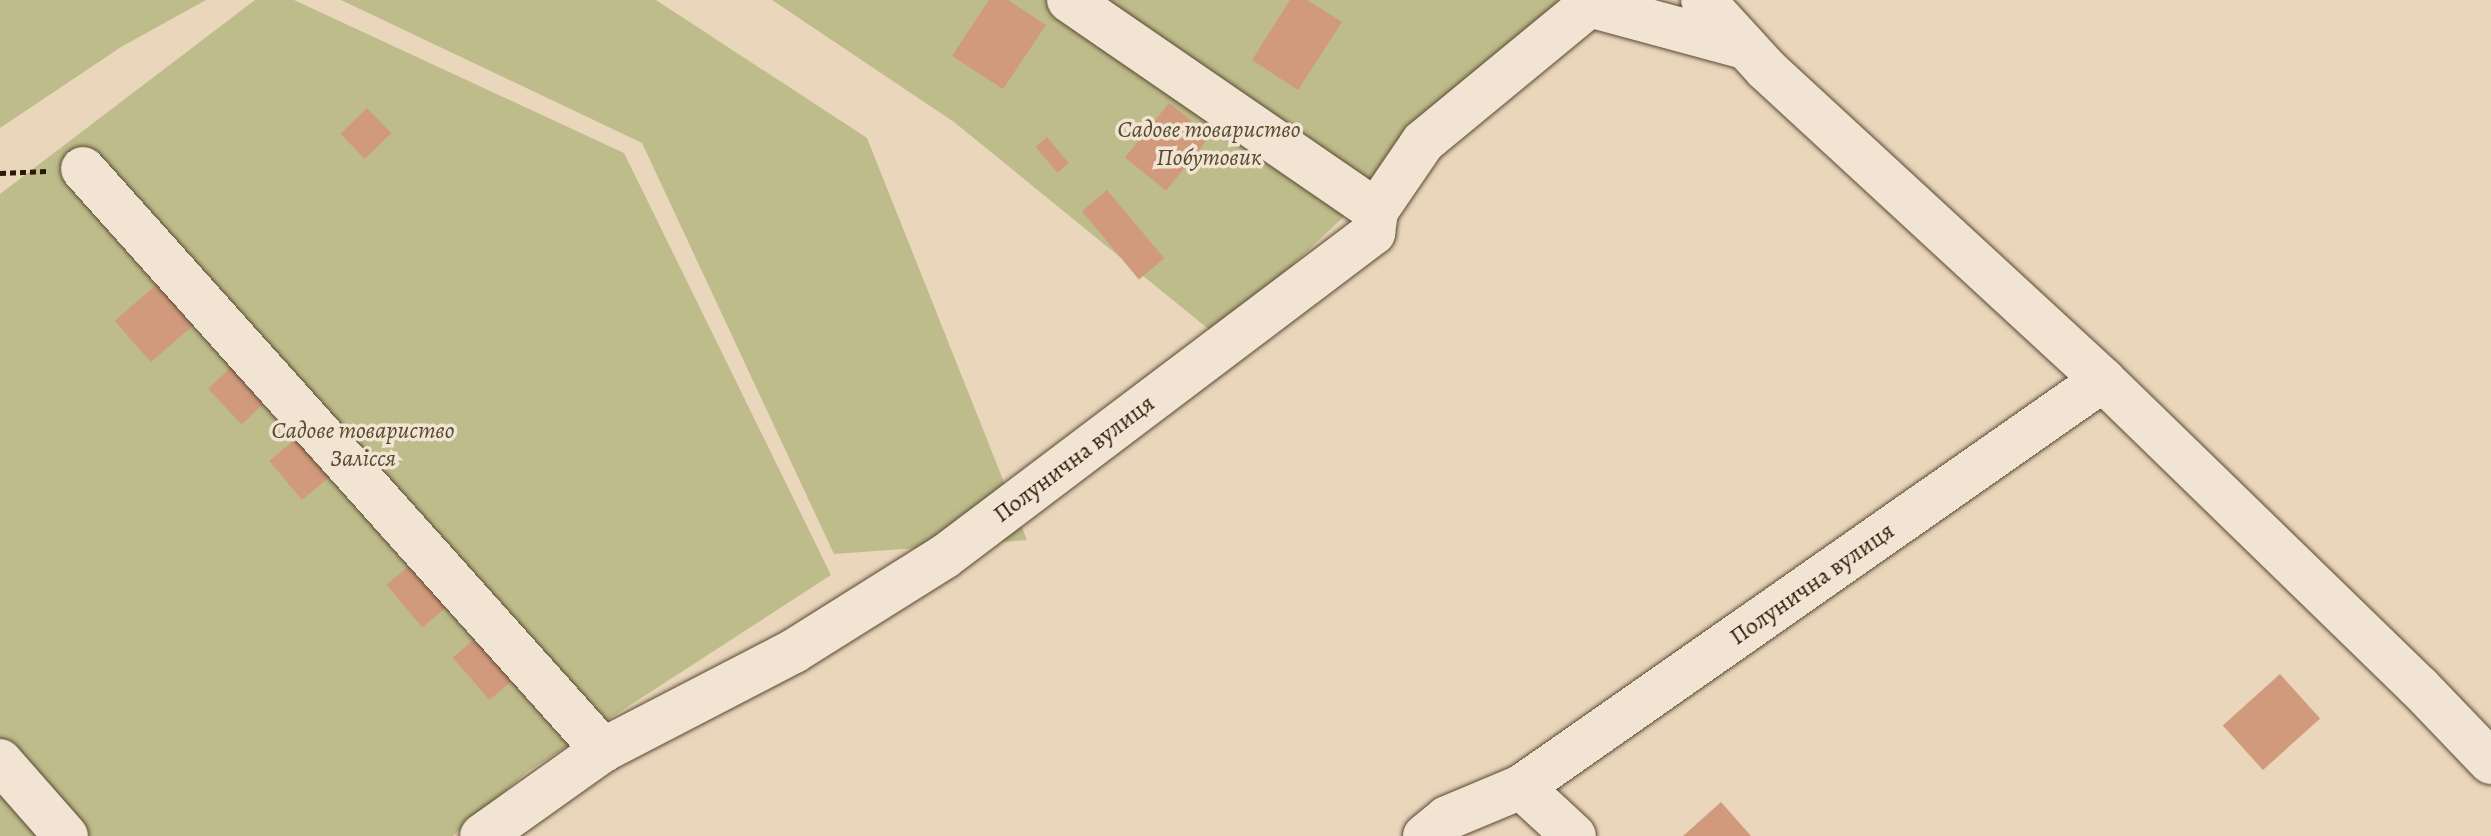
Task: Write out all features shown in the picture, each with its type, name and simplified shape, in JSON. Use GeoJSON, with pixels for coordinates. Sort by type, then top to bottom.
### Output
{"type":"FeatureCollection","features":[{"type":"Feature","properties":{"kind":"street"},"geometry":{"type":"LineString","coordinates":[[1069,0],[1376,211]]}},
{"type":"Feature","properties":{"kind":"street"},"geometry":{"type":"LineString","coordinates":[[1703,0],[1745,47],[2103,380],[2419,687],[2491,762]]}},
{"type":"Feature","properties":{"kind":"street"},"geometry":{"type":"LineString","coordinates":[[1592,2],[1745,47]]}},
{"type":"Feature","properties":{"kind":"street","name":"Полунична вулиця"},"geometry":{"type":"LineString","coordinates":[[482,836],[603,750],[794,651],[944,557],[1373,233],[1376,211],[1423,142],[1592,2]]}},
{"type":"Feature","properties":{"kind":"street"},"geometry":{"type":"LineString","coordinates":[[83,169],[603,750]]}},
{"type":"Feature","properties":{"kind":"street","name":"Полунична вулиця"},"geometry":{"type":"LineString","coordinates":[[1425,836],[1447,818],[1521,787],[2103,380]]}},
{"type":"Feature","properties":{"kind":"street"},"geometry":{"type":"LineString","coordinates":[[0,761],[66,836]]}},
{"type":"Feature","properties":{"kind":"street"},"geometry":{"type":"LineString","coordinates":[[1521,787],[1574,836]]}},
{"type":"Feature","properties":{"kind":"green space"},"geometry":{"type":"Polygon","coordinates":[[[0,0],[206,0],[121,47],[0,128],[0,0]]]}},
{"type":"Feature","properties":{"kind":"green space","name":"Садове товариство Залісся"},"geometry":{"type":"Polygon","coordinates":[[[255,0],[294,0],[624,153],[831,575],[527,772],[453,836],[0,836],[0,194],[255,0]]]}},
{"type":"Feature","properties":{"kind":"green space"},"geometry":{"type":"Polygon","coordinates":[[[341,0],[656,0],[867,138],[1027,540],[834,554],[642,143],[341,0]]]}},
{"type":"Feature","properties":{"kind":"green space","name":"Садове товариство Побутовик"},"geometry":{"type":"Polygon","coordinates":[[[772,0],[1579,0],[1526,45],[1217,336],[954,122],[772,0]]]}},
{"type":"Feature","properties":{"kind":"building"},"geometry":{"type":"Polygon","coordinates":[[[989,0],[1008,0],[1046,25],[1003,89],[952,56],[989,0]]]}},
{"type":"Feature","properties":{"kind":"building"},"geometry":{"type":"Polygon","coordinates":[[[1290,0],[1307,0],[1342,22],[1298,90],[1252,60],[1290,0]]]}},
{"type":"Feature","properties":{"kind":"building"},"geometry":{"type":"Polygon","coordinates":[[[1169,103],[1210,136],[1166,191],[1125,157],[1169,103]]]}},
{"type":"Feature","properties":{"kind":"building"},"geometry":{"type":"Polygon","coordinates":[[[367,108],[391,133],[365,159],[340,134],[367,108]]]}},
{"type":"Feature","properties":{"kind":"building"},"geometry":{"type":"Polygon","coordinates":[[[1047,137],[1069,163],[1057,173],[1036,147],[1047,137]]]}},
{"type":"Feature","properties":{"kind":"building"},"geometry":{"type":"Polygon","coordinates":[[[1107,190],[1164,258],[1139,279],[1082,211],[1107,190]]]}},
{"type":"Feature","properties":{"kind":"building"},"geometry":{"type":"Polygon","coordinates":[[[157,284],[193,326],[151,362],[115,321],[157,284]]]}},
{"type":"Feature","properties":{"kind":"building"},"geometry":{"type":"Polygon","coordinates":[[[241,358],[274,394],[242,425],[208,389],[241,358]]]}},
{"type":"Feature","properties":{"kind":"building"},"geometry":{"type":"Polygon","coordinates":[[[306,430],[339,469],[302,500],[269,461],[306,430]]]}},
{"type":"Feature","properties":{"kind":"building"},"geometry":{"type":"Polygon","coordinates":[[[430,548],[466,591],[422,628],[386,585],[430,548]]]}},
{"type":"Feature","properties":{"kind":"building"},"geometry":{"type":"Polygon","coordinates":[[[495,621],[532,663],[489,700],[453,658],[495,621]]]}},
{"type":"Feature","properties":{"kind":"building"},"geometry":{"type":"Polygon","coordinates":[[[2280,674],[2320,719],[2263,770],[2223,726],[2280,674]]]}},
{"type":"Feature","properties":{"kind":"building"},"geometry":{"type":"Polygon","coordinates":[[[1721,802],[1751,836],[1683,836],[1721,802]]]}}]}
